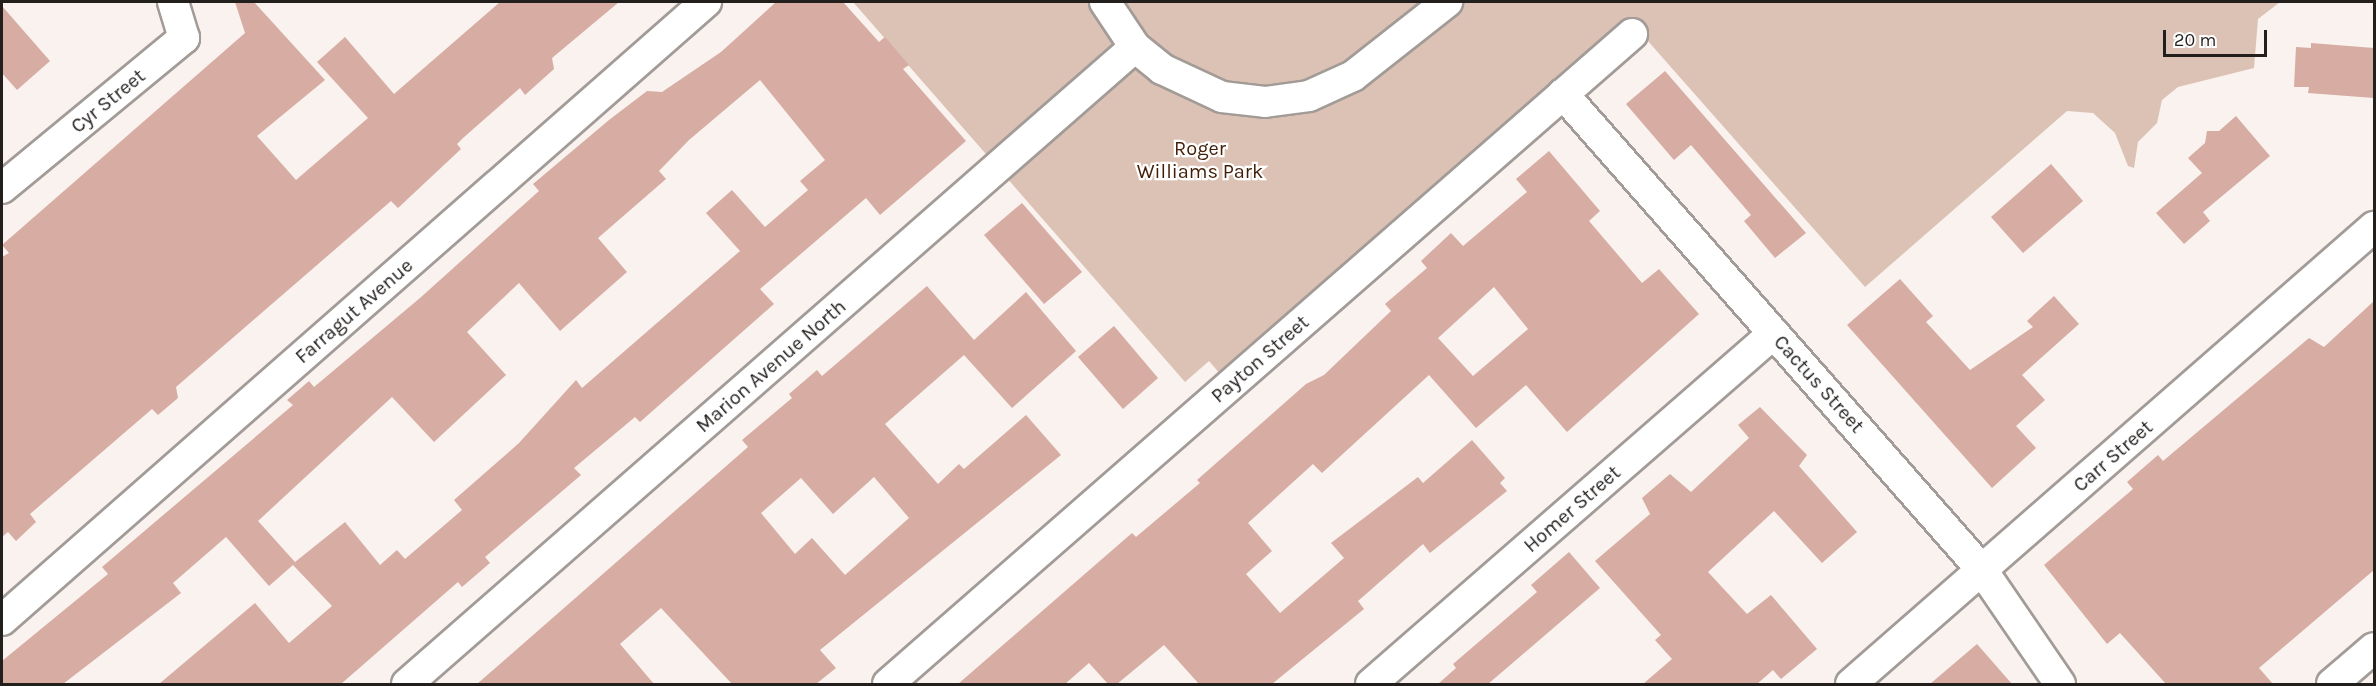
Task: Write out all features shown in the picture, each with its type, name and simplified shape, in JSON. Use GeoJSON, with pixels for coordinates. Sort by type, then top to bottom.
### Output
{"type":"FeatureCollection","features":[{"type":"Feature","properties":{"kind":"street","name":"Cyr Street"},"geometry":{"type":"LineString","coordinates":[[2,188],[184,38],[173,2]]}},
{"type":"Feature","properties":{"kind":"street","name":"Farragut Avenue"},"geometry":{"type":"LineString","coordinates":[[2,620],[706,2]]}},
{"type":"Feature","properties":{"kind":"street"},"geometry":{"type":"LineString","coordinates":[[1105,2],[1135,47],[1200,90],[1244,101],[1287,100],[1353,76],[1447,2]]}},
{"type":"Feature","properties":{"kind":"street","name":"Payton Street"},"geometry":{"type":"LineString","coordinates":[[888,684],[1632,34]]}},
{"type":"Feature","properties":{"kind":"street","name":"Marion Avenue North"},"geometry":{"type":"LineString","coordinates":[[407,684],[1135,47]]}},
{"type":"Feature","properties":{"kind":"street","name":"Cactus Street"},"geometry":{"type":"LineString","coordinates":[[1563,94],[1982,570],[2060,684]]}},
{"type":"Feature","properties":{"kind":"street","name":"Carr Street"},"geometry":{"type":"LineString","coordinates":[[1851,684],[2374,227]]}},
{"type":"Feature","properties":{"kind":"street","name":"Homer Street"},"geometry":{"type":"LineString","coordinates":[[1371,684],[1773,333]]}},
{"type":"Feature","properties":{"kind":"street"},"geometry":{"type":"LineString","coordinates":[[2332,684],[2374,648]]}},
{"type":"Feature","properties":{"kind":"green space","name":"Roger Williams Park"},"geometry":{"type":"Polygon","coordinates":[[[853,2],[2280,2],[2258,19],[2254,68],[2178,87],[2162,100],[2157,123],[2138,142],[2134,168],[2128,166],[2115,133],[2093,113],[2067,111],[1865,287],[1647,40],[1594,50],[1221,375],[1209,361],[1185,382],[853,2]]]}},
{"type":"Feature","properties":{"kind":"building"},"geometry":{"type":"Polygon","coordinates":[[[235,2],[254,2],[325,80],[257,136],[296,180],[368,118],[317,62],[345,37],[394,94],[500,2],[619,2],[552,58],[554,69],[525,95],[520,88],[463,138],[457,144],[461,149],[398,208],[391,201],[176,387],[178,398],[158,415],[152,409],[30,514],[36,522],[16,541],[8,532],[2,537],[2,257],[9,253],[2,245],[245,33],[235,2]]]}},
{"type":"Feature","properties":{"kind":"building"},"geometry":{"type":"Polygon","coordinates":[[[776,2],[843,2],[879,42],[885,37],[909,65],[903,69],[966,141],[880,215],[866,198],[760,289],[774,304],[640,422],[635,417],[574,468],[581,475],[485,557],[490,563],[462,587],[458,582],[341,684],[159,684],[255,603],[289,643],[332,606],[293,565],[269,586],[226,537],[173,583],[181,593],[63,684],[2,684],[2,661],[108,574],[102,567],[293,405],[287,400],[309,381],[314,387],[420,298],[539,191],[533,184],[609,120],[647,91],[662,92],[721,52],[776,2]],[[760,80],[689,140],[659,171],[666,179],[598,238],[627,272],[560,331],[519,283],[467,332],[506,375],[434,442],[392,397],[258,521],[295,562],[345,522],[380,565],[397,550],[405,559],[462,510],[454,500],[519,443],[576,380],[582,388],[740,251],[706,213],[732,190],[765,227],[808,190],[800,181],[825,160],[760,80]]]}},
{"type":"Feature","properties":{"kind":"building"},"geometry":{"type":"Polygon","coordinates":[[[2,6],[50,61],[17,90],[2,73],[2,6]]]}},
{"type":"Feature","properties":{"kind":"building"},"geometry":{"type":"Polygon","coordinates":[[[2311,43],[2374,48],[2374,98],[2308,93],[2309,87],[2294,87],[2296,47],[2311,48],[2311,43]]]}},
{"type":"Feature","properties":{"kind":"building"},"geometry":{"type":"Polygon","coordinates":[[[1665,71],[1806,233],[1775,258],[1744,221],[1751,215],[1691,145],[1674,160],[1626,104],[1665,71]]]}},
{"type":"Feature","properties":{"kind":"building"},"geometry":{"type":"Polygon","coordinates":[[[2236,116],[2270,156],[2203,212],[2210,221],[2184,244],[2156,213],[2202,173],[2188,158],[2205,143],[2207,131],[2219,131],[2236,116]]]}},
{"type":"Feature","properties":{"kind":"building"},"geometry":{"type":"Polygon","coordinates":[[[1549,151],[1600,211],[1589,221],[1642,283],[1659,269],[1699,314],[1567,432],[1526,385],[1476,428],[1429,375],[1322,473],[1313,464],[1248,523],[1272,551],[1246,574],[1280,613],[1344,558],[1331,543],[1418,477],[1423,483],[1472,440],[1505,478],[1500,483],[1507,491],[1430,553],[1423,544],[1358,601],[1364,609],[1272,684],[1199,684],[1164,645],[1117,684],[1108,684],[1089,663],[1065,684],[958,684],[1132,533],[1136,537],[1200,483],[1197,480],[1306,384],[1324,375],[1391,311],[1385,304],[1427,268],[1421,261],[1451,233],[1463,246],[1527,192],[1516,179],[1549,151]],[[1494,287],[1438,338],[1473,376],[1528,329],[1494,287]]]}},
{"type":"Feature","properties":{"kind":"building"},"geometry":{"type":"Polygon","coordinates":[[[2051,164],[2083,201],[2023,253],[1991,217],[2051,164]]]}},
{"type":"Feature","properties":{"kind":"building"},"geometry":{"type":"Polygon","coordinates":[[[1022,203],[1082,272],[1044,304],[984,235],[1022,203]]]}},
{"type":"Feature","properties":{"kind":"building"},"geometry":{"type":"Polygon","coordinates":[[[1900,279],[1933,316],[1926,322],[1970,370],[2033,327],[2027,321],[2054,296],[2079,324],[2022,375],[2045,400],[2016,426],[2036,448],[1992,488],[1847,325],[1900,279]]]}},
{"type":"Feature","properties":{"kind":"building"},"geometry":{"type":"Polygon","coordinates":[[[927,286],[974,340],[1026,292],[1076,351],[1012,408],[964,355],[885,424],[938,484],[959,464],[964,469],[1026,415],[1061,455],[820,650],[836,668],[816,684],[732,684],[661,608],[620,644],[654,684],[477,684],[748,447],[742,440],[792,398],[789,394],[817,370],[822,376],[927,286]],[[874,477],[833,514],[801,478],[761,513],[795,554],[812,538],[845,575],[909,518],[874,477]]]}},
{"type":"Feature","properties":{"kind":"building"},"geometry":{"type":"Polygon","coordinates":[[[2374,301],[2374,570],[2259,668],[2273,684],[2166,684],[2120,633],[2107,644],[2044,565],[2133,489],[2127,482],[2158,455],[2163,461],[2309,338],[2324,347],[2374,301]]]}},
{"type":"Feature","properties":{"kind":"building"},"geometry":{"type":"Polygon","coordinates":[[[1114,326],[1158,378],[1123,409],[1078,357],[1114,326]]]}},
{"type":"Feature","properties":{"kind":"building"},"geometry":{"type":"Polygon","coordinates":[[[1760,407],[1807,455],[1799,466],[1857,532],[1822,563],[1774,511],[1708,572],[1747,614],[1771,595],[1817,649],[1781,679],[1773,670],[1757,684],[1643,684],[1672,659],[1655,640],[1661,635],[1595,561],[1650,514],[1642,498],[1670,474],[1691,492],[1749,438],[1738,425],[1760,407]]]}},
{"type":"Feature","properties":{"kind":"building"},"geometry":{"type":"Polygon","coordinates":[[[1569,552],[1600,588],[1488,684],[1438,684],[1456,668],[1453,664],[1537,592],[1531,585],[1569,552]]]}},
{"type":"Feature","properties":{"kind":"building"},"geometry":{"type":"Polygon","coordinates":[[[1977,644],[2012,684],[1930,684],[1977,644]]]}}]}
